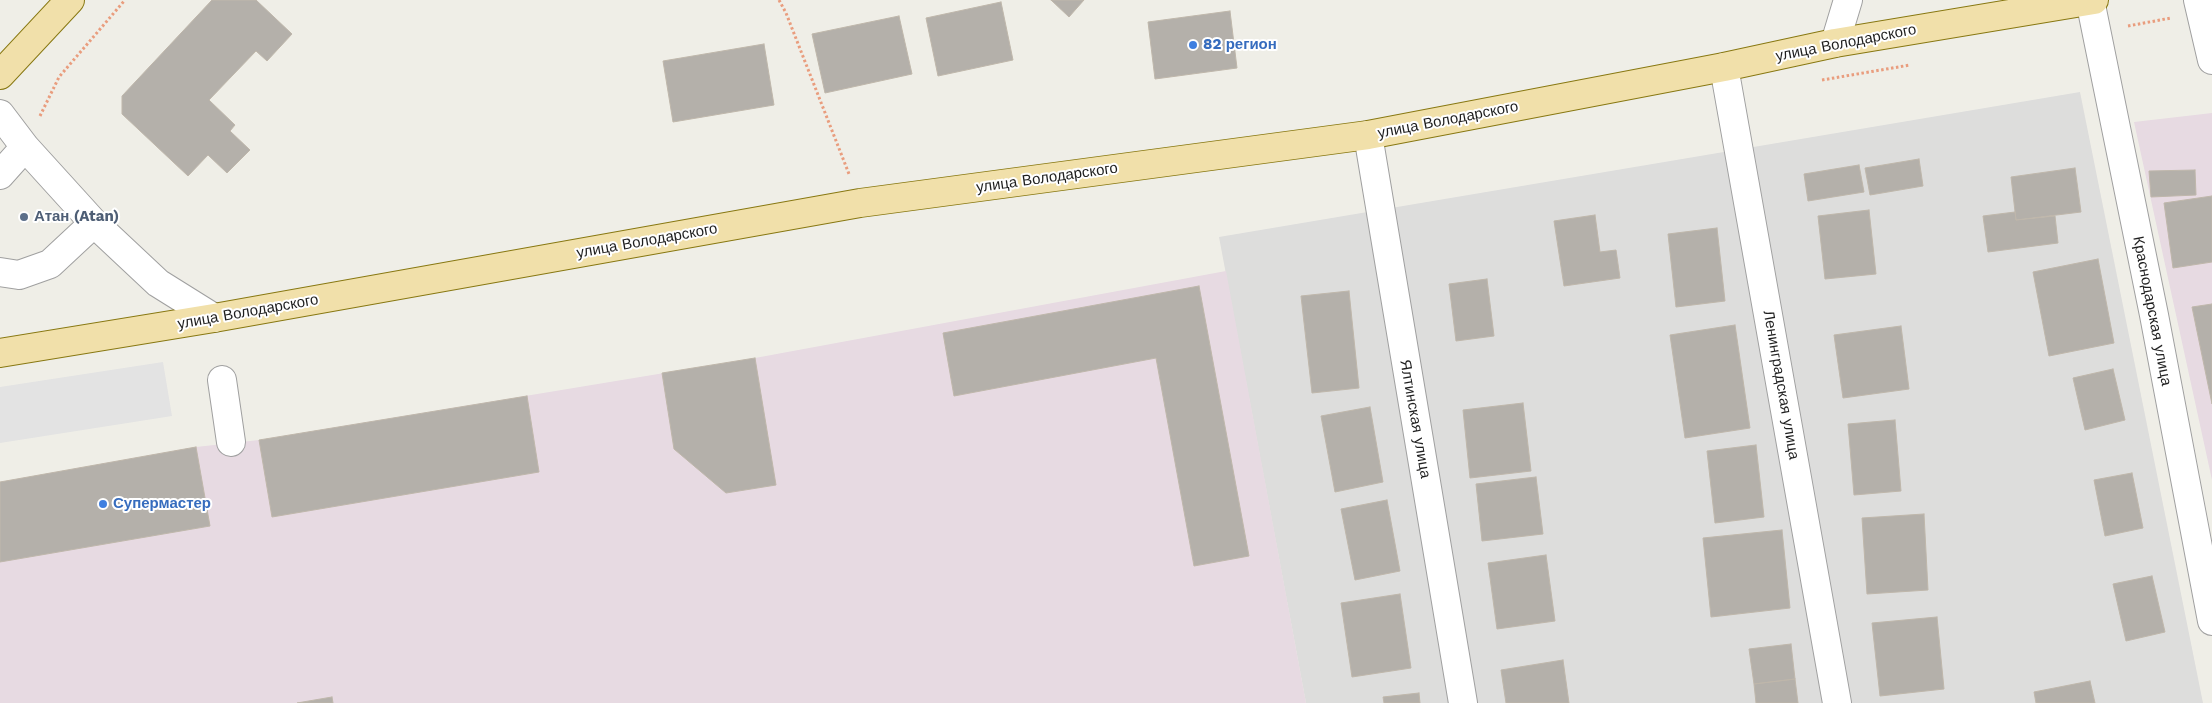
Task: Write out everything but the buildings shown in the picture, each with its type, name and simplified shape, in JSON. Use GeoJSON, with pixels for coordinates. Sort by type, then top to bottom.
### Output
{"type":"FeatureCollection","features":[{"type":"Feature","properties":{"kind":"main road"},"geometry":{"type":"LineString","coordinates":[[0,75],[70,0]]}},
{"type":"Feature","properties":{"kind":"main road","name":"улица Володарского"},"geometry":{"type":"LineString","coordinates":[[0,353],[214,318],[860,203],[1368,135],[1724,67],[1836,43],[2091,0]]}},
{"type":"Feature","properties":{"kind":"street"},"geometry":{"type":"LineString","coordinates":[[1836,43],[1848,0]]}},
{"type":"Feature","properties":{"kind":"street","name":"Краснодарская улица"},"geometry":{"type":"LineString","coordinates":[[2091,0],[2154,315],[2212,621]]}},
{"type":"Feature","properties":{"kind":"street"},"geometry":{"type":"LineString","coordinates":[[2198,0],[2212,60]]}},
{"type":"Feature","properties":{"kind":"street","name":"Ленинградская улица"},"geometry":{"type":"LineString","coordinates":[[1724,67],[1837,703]]}},
{"type":"Feature","properties":{"kind":"street"},"geometry":{"type":"LineString","coordinates":[[0,114],[25,147],[94,223],[158,283],[214,318]]}},
{"type":"Feature","properties":{"kind":"street","name":"Ялтинская улица"},"geometry":{"type":"LineString","coordinates":[[1368,135],[1463,703]]}},
{"type":"Feature","properties":{"kind":"street"},"geometry":{"type":"LineString","coordinates":[[0,175],[25,147]]}},
{"type":"Feature","properties":{"kind":"street"},"geometry":{"type":"LineString","coordinates":[[0,272],[19,276],[50,264],[94,223]]}},
{"type":"Feature","properties":{"kind":"street"},"geometry":{"type":"LineString","coordinates":[[222,380],[230,442]]}},
{"type":"Feature","properties":{"kind":"path"},"geometry":{"type":"LineString","coordinates":[[25,147],[59,77],[125,0]]}},
{"type":"Feature","properties":{"kind":"path"},"geometry":{"type":"LineString","coordinates":[[778,0],[786,13],[860,203]]}},
{"type":"Feature","properties":{"kind":"shaded area"},"geometry":{"type":"Polygon","coordinates":[[[2080,92],[2203,703],[1306,703],[1219,237],[2080,92]]]}},
{"type":"Feature","properties":{"kind":"shaded area"},"geometry":{"type":"Polygon","coordinates":[[[2212,113],[2212,480],[2134,122],[2212,113]]]}},
{"type":"Feature","properties":{"kind":"shaded area"},"geometry":{"type":"Polygon","coordinates":[[[1226,271],[1306,703],[0,703],[0,482],[196,447],[259,440],[755,358],[1226,271]]]}},
{"type":"Feature","properties":{"kind":"shaded area"},"geometry":{"type":"Polygon","coordinates":[[[163,362],[172,416],[0,443],[0,387],[163,362]]]}},
{"type":"Feature","properties":{"kind":"place","name":"82 регион"},"geometry":{"type":"Point","coordinates":[1193,45]}},
{"type":"Feature","properties":{"kind":"place","name":"Атан (Atan)"},"geometry":{"type":"Point","coordinates":[24,217]}},
{"type":"Feature","properties":{"kind":"place","name":"Супермастер"},"geometry":{"type":"Point","coordinates":[103,504]}}]}
